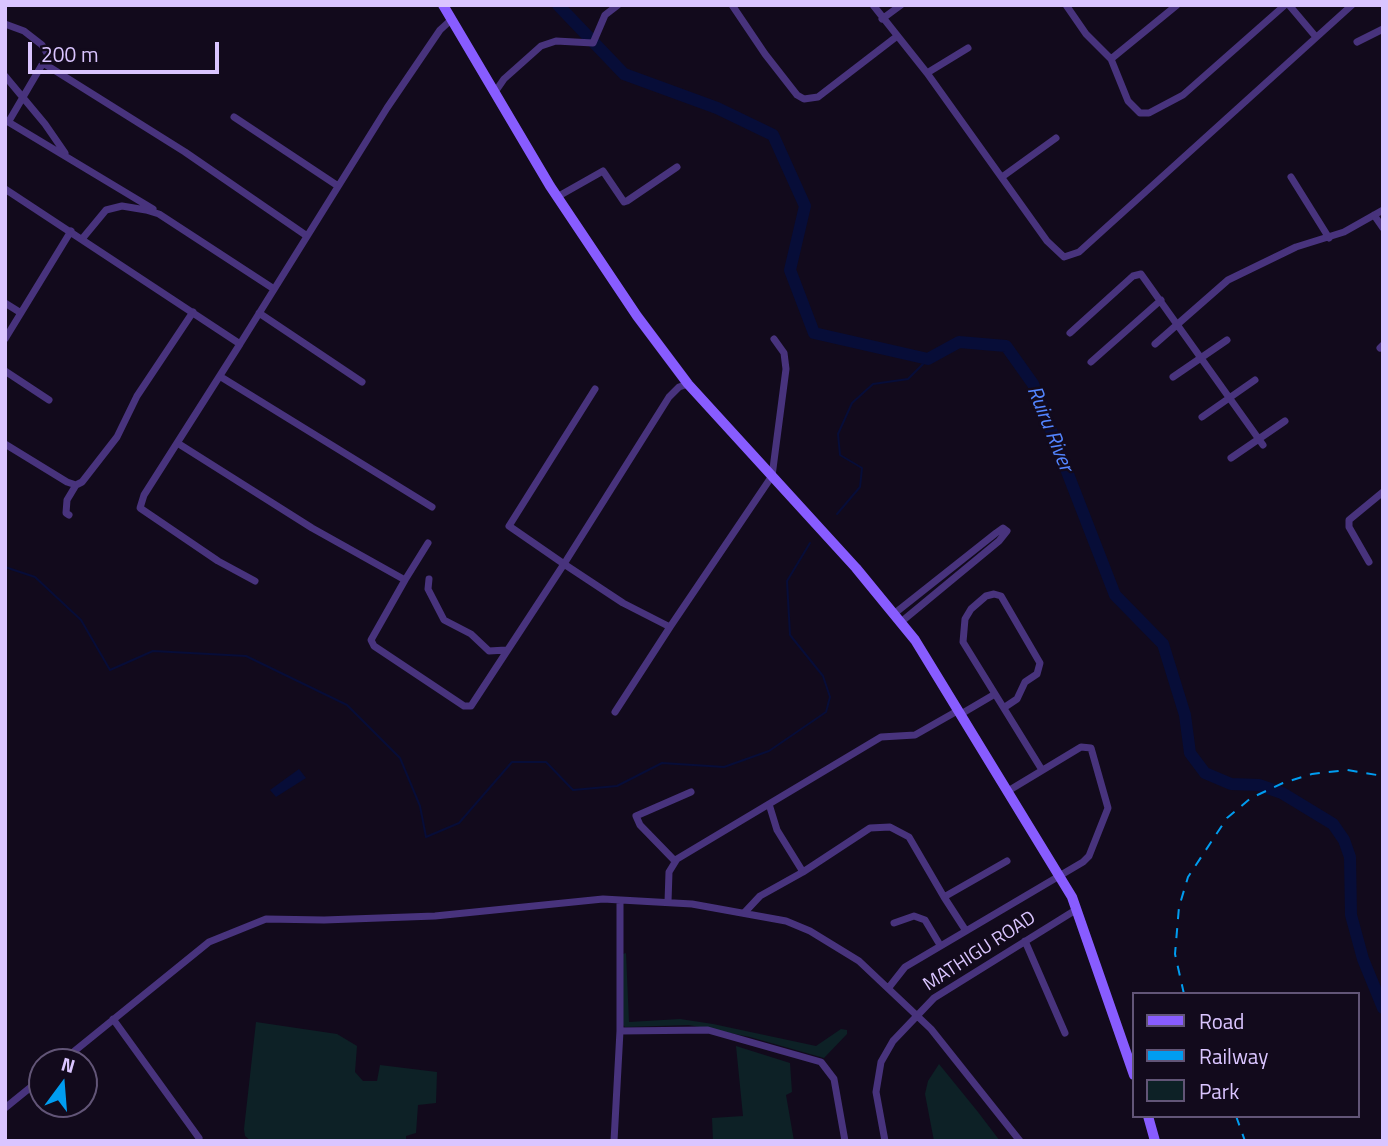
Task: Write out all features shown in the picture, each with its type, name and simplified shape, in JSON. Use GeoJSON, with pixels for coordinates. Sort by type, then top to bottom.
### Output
{"type":"FeatureCollection","features":[{"type":"Feature","properties":{"kind":"main road"},"geometry":{"type":"LineString","coordinates":[[443,5],[557,197],[637,316],[688,384],[898,617],[960,712],[1072,897],[1074,911],[1091,949],[1132,1069]]}},
{"type":"Feature","properties":{"kind":"main road"},"geometry":{"type":"LineString","coordinates":[[1148,1118],[1155,1141]]}},
{"type":"Feature","properties":{"kind":"street"},"geometry":{"type":"LineString","coordinates":[[495,92],[504,79],[541,46],[556,41],[586,45],[595,41],[605,15],[618,5]]}},
{"type":"Feature","properties":{"kind":"street"},"geometry":{"type":"LineString","coordinates":[[732,5],[765,54],[797,95],[804,99],[818,97],[897,37]]}},
{"type":"Feature","properties":{"kind":"street"},"geometry":{"type":"LineString","coordinates":[[873,5],[927,73],[1052,247],[1063,257],[1071,256],[1176,166],[1352,5]]}},
{"type":"Feature","properties":{"kind":"street"},"geometry":{"type":"LineString","coordinates":[[882,19],[901,5]]}},
{"type":"Feature","properties":{"kind":"street"},"geometry":{"type":"LineString","coordinates":[[1066,5],[1086,34],[1111,60],[1128,101],[1140,113],[1149,113],[1183,95],[1287,5],[1316,37]]}},
{"type":"Feature","properties":{"kind":"street"},"geometry":{"type":"LineString","coordinates":[[1111,60],[1177,5]]}},
{"type":"Feature","properties":{"kind":"street"},"geometry":{"type":"LineString","coordinates":[[255,581],[218,561],[140,508],[144,495],[222,377],[338,187],[440,30],[452,19]]}},
{"type":"Feature","properties":{"kind":"street"},"geometry":{"type":"LineString","coordinates":[[5,23],[24,31],[42,45],[48,55],[47,65]]}},
{"type":"Feature","properties":{"kind":"street"},"geometry":{"type":"LineString","coordinates":[[1357,42],[1383,29]]}},
{"type":"Feature","properties":{"kind":"street"},"geometry":{"type":"LineString","coordinates":[[927,73],[968,48]]}},
{"type":"Feature","properties":{"kind":"street"},"geometry":{"type":"LineString","coordinates":[[274,289],[7,120],[43,63],[186,152],[307,236]]}},
{"type":"Feature","properties":{"kind":"street"},"geometry":{"type":"LineString","coordinates":[[5,76],[67,157]]}},
{"type":"Feature","properties":{"kind":"street"},"geometry":{"type":"LineString","coordinates":[[233,117],[338,187]]}},
{"type":"Feature","properties":{"kind":"street"},"geometry":{"type":"LineString","coordinates":[[1002,177],[1056,138]]}},
{"type":"Feature","properties":{"kind":"street"},"geometry":{"type":"LineString","coordinates":[[557,197],[603,171],[624,202],[677,167]]}},
{"type":"Feature","properties":{"kind":"street"},"geometry":{"type":"LineString","coordinates":[[1291,177],[1329,238]]}},
{"type":"Feature","properties":{"kind":"street"},"geometry":{"type":"LineString","coordinates":[[5,189],[240,344]]}},
{"type":"Feature","properties":{"kind":"street"},"geometry":{"type":"LineString","coordinates":[[82,239],[98,218],[113,208],[132,207],[159,214]]}},
{"type":"Feature","properties":{"kind":"street"},"geometry":{"type":"LineString","coordinates":[[1155,344],[1228,280],[1296,247],[1329,238],[1383,210]]}},
{"type":"Feature","properties":{"kind":"street"},"geometry":{"type":"LineString","coordinates":[[1374,215],[1383,228]]}},
{"type":"Feature","properties":{"kind":"street"},"geometry":{"type":"LineString","coordinates":[[5,339],[71,231]]}},
{"type":"Feature","properties":{"kind":"street"},"geometry":{"type":"LineString","coordinates":[[1070,332],[1137,273],[1145,276],[1260,442]]}},
{"type":"Feature","properties":{"kind":"street"},"geometry":{"type":"LineString","coordinates":[[1091,362],[1161,300]]}},
{"type":"Feature","properties":{"kind":"street"},"geometry":{"type":"LineString","coordinates":[[5,303],[21,313]]}},
{"type":"Feature","properties":{"kind":"street"},"geometry":{"type":"LineString","coordinates":[[69,515],[66,513],[67,500],[76,485],[82,482],[117,437],[137,396],[192,312]]}},
{"type":"Feature","properties":{"kind":"street"},"geometry":{"type":"LineString","coordinates":[[259,313],[362,382]]}},
{"type":"Feature","properties":{"kind":"street"},"geometry":{"type":"LineString","coordinates":[[615,712],[772,476],[786,369],[784,353],[774,339]]}},
{"type":"Feature","properties":{"kind":"street"},"geometry":{"type":"LineString","coordinates":[[1173,377],[1227,340]]}},
{"type":"Feature","properties":{"kind":"street"},"geometry":{"type":"LineString","coordinates":[[5,371],[49,400]]}},
{"type":"Feature","properties":{"kind":"street"},"geometry":{"type":"LineString","coordinates":[[222,377],[432,507]]}},
{"type":"Feature","properties":{"kind":"street"},"geometry":{"type":"LineString","coordinates":[[1202,417],[1255,380]]}},
{"type":"Feature","properties":{"kind":"street"},"geometry":{"type":"LineString","coordinates":[[428,543],[372,635],[374,646],[464,706],[471,706],[669,397],[679,387],[688,384]]}},
{"type":"Feature","properties":{"kind":"street"},"geometry":{"type":"LineString","coordinates":[[595,389],[509,526],[623,603],[670,627]]}},
{"type":"Feature","properties":{"kind":"street"},"geometry":{"type":"LineString","coordinates":[[1231,458],[1260,442],[1284,421]]}},
{"type":"Feature","properties":{"kind":"street"},"geometry":{"type":"LineString","coordinates":[[5,444],[76,485]]}},
{"type":"Feature","properties":{"kind":"street"},"geometry":{"type":"LineString","coordinates":[[179,444],[312,528],[405,580]]}},
{"type":"Feature","properties":{"kind":"street"},"geometry":{"type":"LineString","coordinates":[[1369,562],[1349,527],[1349,520],[1383,492]]}},
{"type":"Feature","properties":{"kind":"street"},"geometry":{"type":"LineString","coordinates":[[1000,530],[1007,531],[999,541],[929,599],[898,617],[923,591],[1000,530]]}},
{"type":"Feature","properties":{"kind":"street"},"geometry":{"type":"LineString","coordinates":[[429,579],[428,589],[444,620],[471,634],[489,651],[506,650]]}},
{"type":"Feature","properties":{"kind":"street"},"geometry":{"type":"LineString","coordinates":[[923,591],[929,599]]}},
{"type":"Feature","properties":{"kind":"street"},"geometry":{"type":"LineString","coordinates":[[1005,707],[1017,699],[1027,679],[1037,674],[1040,663],[1038,654],[997,594],[986,596],[971,609],[962,634],[967,650],[1042,770]]}},
{"type":"Feature","properties":{"kind":"street"},"geometry":{"type":"LineString","coordinates":[[668,902],[669,872],[675,861],[881,737],[915,735],[995,694]]}},
{"type":"Feature","properties":{"kind":"street"},"geometry":{"type":"LineString","coordinates":[[890,986],[898,972],[1089,856],[1108,808],[1090,748],[1081,747],[1008,791]]}},
{"type":"Feature","properties":{"kind":"street"},"geometry":{"type":"LineString","coordinates":[[675,861],[640,825],[636,816],[691,792]]}},
{"type":"Feature","properties":{"kind":"street"},"geometry":{"type":"LineString","coordinates":[[769,804],[777,830],[803,872]]}},
{"type":"Feature","properties":{"kind":"street"},"geometry":{"type":"LineString","coordinates":[[745,912],[760,896],[803,872],[870,828],[890,827],[909,837],[966,931]]}},
{"type":"Feature","properties":{"kind":"street"},"geometry":{"type":"LineString","coordinates":[[944,897],[1007,861]]}},
{"type":"Feature","properties":{"kind":"street"},"geometry":{"type":"LineString","coordinates":[[614,1141],[620,1031],[620,900]]}},
{"type":"Feature","properties":{"kind":"street"},"geometry":{"type":"LineString","coordinates":[[78,1048],[209,942],[266,919],[435,916],[620,900],[668,902],[745,912],[810,931],[859,961],[890,986],[931,1029],[1020,1141]]}},
{"type":"Feature","properties":{"kind":"street","name":"MATHIGU ROAD"},"geometry":{"type":"LineString","coordinates":[[885,1141],[877,1111],[877,1077],[886,1052],[916,1016],[957,982],[1074,911]]}},
{"type":"Feature","properties":{"kind":"street"},"geometry":{"type":"LineString","coordinates":[[894,923],[914,916],[925,920],[940,945]]}},
{"type":"Feature","properties":{"kind":"street"},"geometry":{"type":"LineString","coordinates":[[1025,941],[1065,1033]]}},
{"type":"Feature","properties":{"kind":"street"},"geometry":{"type":"LineString","coordinates":[[113,1019],[197,1139],[208,1141]]}},
{"type":"Feature","properties":{"kind":"street"},"geometry":{"type":"LineString","coordinates":[[620,1031],[708,1030],[821,1062],[834,1079],[845,1141]]}},
{"type":"Feature","properties":{"kind":"street"},"geometry":{"type":"LineString","coordinates":[[5,1108],[28,1089]]}},
{"type":"Feature","properties":{"kind":"green space"},"geometry":{"type":"Polygon","coordinates":[[[626,953],[629,1022],[680,1019],[816,1046],[841,1029],[847,1030],[847,1034],[824,1058],[750,1037],[689,1025],[625,1027],[622,1024],[623,954],[626,953]]]}},
{"type":"Feature","properties":{"kind":"green space"},"geometry":{"type":"Polygon","coordinates":[[[256,1022],[337,1034],[357,1046],[355,1072],[363,1081],[377,1081],[380,1065],[437,1072],[436,1103],[418,1105],[416,1133],[406,1136],[406,1141],[251,1141],[245,1136],[244,1129],[256,1022]]]}},
{"type":"Feature","properties":{"kind":"green space"},"geometry":{"type":"Polygon","coordinates":[[[736,1046],[790,1063],[792,1092],[786,1095],[794,1141],[713,1141],[712,1118],[743,1116],[736,1046]]]}},
{"type":"Feature","properties":{"kind":"green space"},"geometry":{"type":"Polygon","coordinates":[[[939,1064],[1000,1141],[934,1141],[925,1094],[928,1081],[939,1064]]]}},
{"type":"Feature","properties":{"kind":"shaded area"},"geometry":{"type":"Polygon","coordinates":[[[299,769],[306,778],[276,797],[270,790],[299,769]]]}},
{"type":"Feature","properties":{"kind":"waterway","name":"Ruiru River"},"geometry":{"type":"LineString","coordinates":[[558,5],[624,74],[717,108],[773,135],[805,206],[790,270],[814,333],[928,359],[959,342],[1006,346],[1033,384],[1115,595],[1163,644],[1185,715],[1190,753],[1205,773],[1231,784],[1259,785],[1282,793],[1333,824],[1344,840],[1350,857],[1351,915],[1363,959],[1383,1008]]}},
{"type":"Feature","properties":{"kind":"waterway"},"geometry":{"type":"LineString","coordinates":[[837,514],[860,487],[862,468],[840,455],[838,434],[852,403],[873,384],[908,379],[928,359]]}},
{"type":"Feature","properties":{"kind":"waterway"},"geometry":{"type":"LineString","coordinates":[[5,567],[35,577],[81,620],[110,670],[153,651],[246,656],[347,705],[400,758],[420,806],[426,837],[459,823],[512,762],[546,762],[573,790],[617,786],[662,763],[724,767],[769,751],[826,712],[830,697],[823,676],[790,635],[787,581],[810,543]]}},
{"type":"Feature","properties":{"kind":"railway"},"geometry":{"type":"LineString","coordinates":[[1184,992],[1175,954],[1179,907],[1188,877],[1227,818],[1251,798],[1283,783],[1312,774],[1347,770],[1383,776]]}},
{"type":"Feature","properties":{"kind":"railway"},"geometry":{"type":"LineString","coordinates":[[1237,1118],[1245,1141]]}}]}
